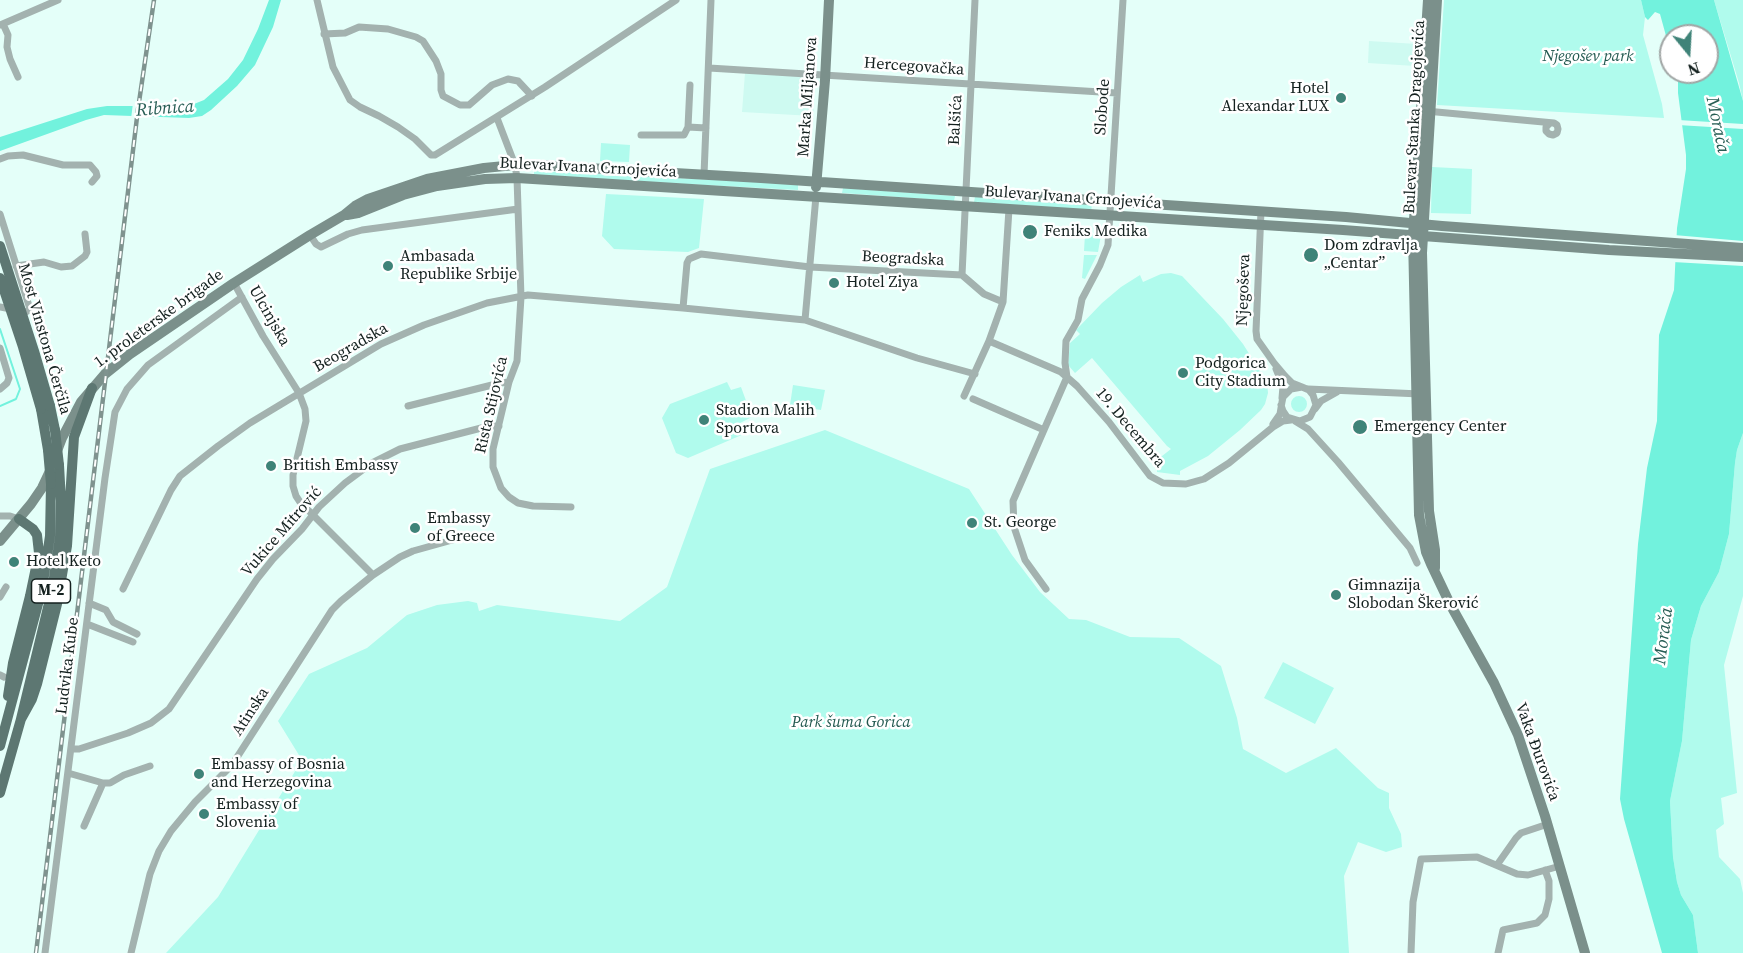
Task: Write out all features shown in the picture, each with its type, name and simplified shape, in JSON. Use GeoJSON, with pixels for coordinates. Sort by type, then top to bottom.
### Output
{"type":"FeatureCollection","features":[{"type":"Feature","properties":{"kind":"main road","name":"Marka Miljanova"},"geometry":{"type":"LineString","coordinates":[[816,196],[829,0]]}},
{"type":"Feature","properties":{"kind":"main road","name":"Bulevar Stanka Dragojevića"},"geometry":{"type":"LineString","coordinates":[[1418,230],[1425,111],[1428,0]]}},
{"type":"Feature","properties":{"kind":"main road","name":"Bulevar Stanka Dragojevića"},"geometry":{"type":"LineString","coordinates":[[1425,111],[1437,0]]}},
{"type":"Feature","properties":{"kind":"main road","name":"Bulevar Ivana Crnojevića"},"geometry":{"type":"LineString","coordinates":[[344,215],[369,199],[427,179],[462,171],[515,165],[579,167],[1261,212],[1418,230],[1610,245]]}},
{"type":"Feature","properties":{"kind":"main road","name":"Bulevar Ivana Crnojevića"},"geometry":{"type":"LineString","coordinates":[[344,215],[358,213],[403,195],[437,186],[485,179],[517,178],[1260,225],[1418,230]]}},
{"type":"Feature","properties":{"kind":"main road","name":"1. proleterske brigade"},"geometry":{"type":"LineString","coordinates":[[0,541],[42,488],[62,438],[81,402],[119,362],[234,283],[344,215]]}},
{"type":"Feature","properties":{"kind":"main road","name":"Vaka Đurovića"},"geometry":{"type":"LineString","coordinates":[[1418,230],[1421,394],[1435,572],[1509,715],[1529,765],[1585,953]]}},
{"type":"Feature","properties":{"kind":"main road"},"geometry":{"type":"LineString","coordinates":[[1610,245],[1743,248]]}},
{"type":"Feature","properties":{"kind":"main road"},"geometry":{"type":"LineString","coordinates":[[1610,245],[1743,257]]}},
{"type":"Feature","properties":{"kind":"main road","name":"Most Vinstona Čerčila"},"geometry":{"type":"LineString","coordinates":[[0,246],[34,351],[60,490],[60,537],[57,557],[47,615],[21,718]]}},
{"type":"Feature","properties":{"kind":"main road","name":"Most Vinstona Čerčila"},"geometry":{"type":"LineString","coordinates":[[0,278],[45,407]]}},
{"type":"Feature","properties":{"kind":"main road"},"geometry":{"type":"LineString","coordinates":[[21,718],[32,699],[37,684],[57,604],[67,546],[74,438],[92,388]]}},
{"type":"Feature","properties":{"kind":"main road","name":"Most Vinstona Čerčila"},"geometry":{"type":"LineString","coordinates":[[8,717],[42,589],[50,544],[52,501],[48,450],[50,431]]}},
{"type":"Feature","properties":{"kind":"main road"},"geometry":{"type":"LineString","coordinates":[[8,717],[10,679],[30,597],[39,548],[37,535],[19,519]]}},
{"type":"Feature","properties":{"kind":"main road","name":"M-2"},"geometry":{"type":"LineString","coordinates":[[0,746],[8,717]]}},
{"type":"Feature","properties":{"kind":"main road","name":"M-2"},"geometry":{"type":"LineString","coordinates":[[0,793],[21,718]]}},
{"type":"Feature","properties":{"kind":"street"},"geometry":{"type":"LineString","coordinates":[[18,77],[7,47],[8,35],[2,25],[58,0]]}},
{"type":"Feature","properties":{"kind":"street"},"geometry":{"type":"LineString","coordinates":[[317,0],[333,67],[350,100],[416,139],[431,155],[438,154],[532,96],[676,0]]}},
{"type":"Feature","properties":{"kind":"street"},"geometry":{"type":"LineString","coordinates":[[704,175],[711,0]]}},
{"type":"Feature","properties":{"kind":"street","name":"Balšića"},"geometry":{"type":"LineString","coordinates":[[965,206],[975,0]]}},
{"type":"Feature","properties":{"kind":"street","name":"Slobode"},"geometry":{"type":"LineString","coordinates":[[1110,215],[1123,0]]}},
{"type":"Feature","properties":{"kind":"street"},"geometry":{"type":"LineString","coordinates":[[324,34],[345,33],[359,27],[388,30],[417,37],[428,46],[436,61],[441,74],[443,96],[460,105],[469,105],[492,85],[508,79],[518,81],[532,96]]}},
{"type":"Feature","properties":{"kind":"street","name":"Hercegovačka"},"geometry":{"type":"LineString","coordinates":[[709,68],[1117,93]]}},
{"type":"Feature","properties":{"kind":"street"},"geometry":{"type":"LineString","coordinates":[[641,135],[684,135],[688,127],[690,85]]}},
{"type":"Feature","properties":{"kind":"street"},"geometry":{"type":"LineString","coordinates":[[1425,111],[1550,123],[1556,124],[1558,131],[1551,135],[1534,122]]}},
{"type":"Feature","properties":{"kind":"street","name":"Rista Stijovića"},"geometry":{"type":"LineString","coordinates":[[497,118],[515,165],[517,178],[520,297],[517,361],[509,382],[492,461],[496,477],[513,500],[524,505],[572,507]]}},
{"type":"Feature","properties":{"kind":"street"},"geometry":{"type":"LineString","coordinates":[[1546,130],[1550,123]]}},
{"type":"Feature","properties":{"kind":"street"},"geometry":{"type":"LineString","coordinates":[[688,127],[706,128]]}},
{"type":"Feature","properties":{"kind":"street"},"geometry":{"type":"LineString","coordinates":[[0,159],[23,155],[63,165],[90,165],[96,171],[97,176],[92,182]]}},
{"type":"Feature","properties":{"kind":"street"},"geometry":{"type":"LineString","coordinates":[[805,320],[816,196]]}},
{"type":"Feature","properties":{"kind":"street","name":"Beogradska"},"geometry":{"type":"LineString","coordinates":[[683,308],[687,263],[689,259],[701,254],[810,267],[962,275],[965,206]]}},
{"type":"Feature","properties":{"kind":"street"},"geometry":{"type":"LineString","coordinates":[[310,235],[316,244],[323,247],[348,234],[362,230],[518,209]]}},
{"type":"Feature","properties":{"kind":"street"},"geometry":{"type":"LineString","coordinates":[[964,396],[989,341],[1003,302],[1009,209]]}},
{"type":"Feature","properties":{"kind":"street","name":"Njegoševa"},"geometry":{"type":"LineString","coordinates":[[1261,212],[1257,335],[1258,342],[1274,363]]}},
{"type":"Feature","properties":{"kind":"street"},"geometry":{"type":"LineString","coordinates":[[0,214],[30,310],[26,312],[0,308]]}},
{"type":"Feature","properties":{"kind":"street"},"geometry":{"type":"LineString","coordinates":[[1046,589],[1025,560],[1014,527],[1013,501],[1067,377],[1066,341],[1078,320],[1082,299],[1106,250],[1110,215]]}},
{"type":"Feature","properties":{"kind":"street"},"geometry":{"type":"LineString","coordinates":[[16,266],[44,262],[61,267],[72,266],[87,252],[85,234]]}},
{"type":"Feature","properties":{"kind":"street"},"geometry":{"type":"LineString","coordinates":[[962,275],[984,294],[1003,302]]}},
{"type":"Feature","properties":{"kind":"street","name":"Ulcinjska"},"geometry":{"type":"LineString","coordinates":[[234,283],[263,336],[299,393],[305,409],[306,421],[293,475],[293,486],[300,502],[373,575]]}},
{"type":"Feature","properties":{"kind":"street","name":"Beogradska"},"geometry":{"type":"LineString","coordinates":[[123,589],[180,476],[218,446],[299,393],[381,344],[424,325],[487,303],[528,295],[805,320],[917,358],[975,374]]}},
{"type":"Feature","properties":{"kind":"street","name":"Ludvika Kube"},"geometry":{"type":"LineString","coordinates":[[45,953],[109,445],[118,404],[131,383],[148,365],[242,297]]}},
{"type":"Feature","properties":{"kind":"street","name":"19. Decembra"},"geometry":{"type":"LineString","coordinates":[[989,341],[1055,368],[1067,377],[1109,422],[1150,476],[1163,483],[1185,484],[1204,479],[1229,463],[1269,429],[1279,417],[1282,402]]}},
{"type":"Feature","properties":{"kind":"street"},"geometry":{"type":"LineString","coordinates":[[0,348],[9,378],[0,389]]}},
{"type":"Feature","properties":{"kind":"street"},"geometry":{"type":"LineString","coordinates":[[1274,363],[1290,381],[1311,392],[1315,398],[1313,427],[1320,441]]}},
{"type":"Feature","properties":{"kind":"street"},"geometry":{"type":"LineString","coordinates":[[1274,363],[1283,386],[1282,402],[1285,414],[1293,421],[1305,426],[1320,441],[1399,534],[1412,551],[1417,563]]}},
{"type":"Feature","properties":{"kind":"street"},"geometry":{"type":"LineString","coordinates":[[408,406],[509,382]]}},
{"type":"Feature","properties":{"kind":"street"},"geometry":{"type":"LineString","coordinates":[[1282,402],[1289,390],[1304,388],[1421,394]]}},
{"type":"Feature","properties":{"kind":"street"},"geometry":{"type":"LineString","coordinates":[[1293,421],[1304,421],[1321,401],[1339,391]]}},
{"type":"Feature","properties":{"kind":"street"},"geometry":{"type":"LineString","coordinates":[[973,399],[1044,430]]}},
{"type":"Feature","properties":{"kind":"street","name":"19. Decembra"},"geometry":{"type":"LineString","coordinates":[[1269,429],[1280,423],[1293,421]]}},
{"type":"Feature","properties":{"kind":"street","name":"Vukice Mitrović"},"geometry":{"type":"LineString","coordinates":[[71,749],[79,749],[128,733],[151,723],[170,710],[256,579],[345,483],[395,451],[489,426],[499,426]]}},
{"type":"Feature","properties":{"kind":"street"},"geometry":{"type":"LineString","coordinates":[[0,516],[19,519]]}},
{"type":"Feature","properties":{"kind":"street","name":"Atinska"},"geometry":{"type":"LineString","coordinates":[[131,953],[150,874],[159,851],[171,831],[195,802],[232,765],[332,610],[373,575],[406,554],[456,538]]}},
{"type":"Feature","properties":{"kind":"street"},"geometry":{"type":"LineString","coordinates":[[0,597],[6,587]]}},
{"type":"Feature","properties":{"kind":"street"},"geometry":{"type":"LineString","coordinates":[[89,603],[106,610],[113,622],[137,634]]}},
{"type":"Feature","properties":{"kind":"street"},"geometry":{"type":"LineString","coordinates":[[87,624],[133,642]]}},
{"type":"Feature","properties":{"kind":"street"},"geometry":{"type":"LineString","coordinates":[[68,773],[110,783],[124,775],[150,766]]}},
{"type":"Feature","properties":{"kind":"street"},"geometry":{"type":"LineString","coordinates":[[84,826],[103,783]]}},
{"type":"Feature","properties":{"kind":"street"},"geometry":{"type":"LineString","coordinates":[[1497,865],[1521,833],[1542,826]]}},
{"type":"Feature","properties":{"kind":"street"},"geometry":{"type":"LineString","coordinates":[[1411,953],[1413,902],[1421,859],[1477,857],[1517,874],[1528,875],[1560,866]]}},
{"type":"Feature","properties":{"kind":"street"},"geometry":{"type":"LineString","coordinates":[[1498,953],[1503,930],[1537,922],[1545,915],[1549,899],[1549,881],[1545,870]]}},
{"type":"Feature","properties":{"kind":"shaded area"},"geometry":{"type":"Polygon","coordinates":[[[1369,41],[1417,44],[1415,66],[1368,63],[1369,41]]]}},
{"type":"Feature","properties":{"kind":"shaded area"},"geometry":{"type":"Polygon","coordinates":[[[745,73],[816,77],[813,116],[742,112],[745,73]]]}},
{"type":"Feature","properties":{"kind":"green space","name":"Njegošev park"},"geometry":{"type":"Polygon","coordinates":[[[1444,0],[1641,0],[1645,17],[1643,35],[1664,118],[1437,105],[1444,0]]]}},
{"type":"Feature","properties":{"kind":"green space"},"geometry":{"type":"Polygon","coordinates":[[[1714,0],[1743,0],[1743,101],[1739,83],[1714,0]]]}},
{"type":"Feature","properties":{"kind":"green space"},"geometry":{"type":"Polygon","coordinates":[[[601,143],[630,145],[629,162],[600,161],[601,143]]]}},
{"type":"Feature","properties":{"kind":"green space"},"geometry":{"type":"Polygon","coordinates":[[[1432,167],[1472,169],[1471,214],[1431,213],[1432,167]]]}},
{"type":"Feature","properties":{"kind":"green space"},"geometry":{"type":"Polygon","coordinates":[[[534,171],[798,184],[798,190],[534,176],[534,171]]]}},
{"type":"Feature","properties":{"kind":"green space"},"geometry":{"type":"Polygon","coordinates":[[[843,188],[955,196],[954,201],[842,193],[843,188]]]}},
{"type":"Feature","properties":{"kind":"green space"},"geometry":{"type":"Polygon","coordinates":[[[606,194],[704,199],[699,248],[688,252],[614,249],[602,236],[606,194]]]}},
{"type":"Feature","properties":{"kind":"green space"},"geometry":{"type":"Polygon","coordinates":[[[975,197],[1092,205],[1091,211],[974,202],[975,197]]]}},
{"type":"Feature","properties":{"kind":"green space"},"geometry":{"type":"Polygon","coordinates":[[[1085,234],[1101,235],[1098,252],[1084,251],[1085,234]]]}},
{"type":"Feature","properties":{"kind":"green space"},"geometry":{"type":"Polygon","coordinates":[[[1084,255],[1097,255],[1085,279],[1082,278],[1084,255]]]}},
{"type":"Feature","properties":{"kind":"green space","name":"Podgorica City Stadium"},"geometry":{"type":"Polygon","coordinates":[[[1171,273],[1182,276],[1223,319],[1243,344],[1267,382],[1268,393],[1261,410],[1240,430],[1208,456],[1180,471],[1180,475],[1157,472],[1153,463],[1171,449],[1092,358],[1075,373],[1068,365],[1070,343],[1080,334],[1076,330],[1102,303],[1140,275],[1143,282],[1161,274],[1171,273]]]}},
{"type":"Feature","properties":{"kind":"green space","name":"Stadion Malih Sportova"},"geometry":{"type":"Polygon","coordinates":[[[727,382],[731,390],[741,387],[752,417],[740,423],[744,434],[688,458],[676,453],[662,418],[670,404],[727,382]]]}},
{"type":"Feature","properties":{"kind":"green space"},"geometry":{"type":"Polygon","coordinates":[[[793,385],[825,390],[821,410],[790,405],[793,385]]]}},
{"type":"Feature","properties":{"kind":"green space"},"geometry":{"type":"Polygon","coordinates":[[[1296,396],[1302,396],[1307,404],[1305,410],[1296,412],[1291,407],[1291,401],[1296,396]]]}},
{"type":"Feature","properties":{"kind":"green space","name":"Park šuma Gorica"},"geometry":{"type":"Polygon","coordinates":[[[825,430],[969,489],[1012,555],[1040,592],[1069,619],[1086,620],[1130,637],[1179,638],[1221,666],[1237,718],[1243,749],[1286,773],[1336,748],[1378,788],[1389,793],[1389,808],[1401,834],[1402,847],[1386,852],[1358,842],[1344,876],[1349,953],[166,953],[218,897],[302,760],[278,721],[309,674],[367,648],[407,615],[437,605],[468,601],[477,603],[479,611],[497,605],[620,621],[667,587],[710,469],[825,430]]]}},
{"type":"Feature","properties":{"kind":"green space"},"geometry":{"type":"Polygon","coordinates":[[[1743,433],[1743,596],[1724,665],[1737,793],[1721,798],[1724,824],[1716,830],[1719,857],[1740,879],[1743,893],[1743,953],[1698,953],[1693,915],[1681,895],[1677,882],[1673,857],[1670,801],[1682,741],[1691,640],[1701,606],[1719,572],[1729,534],[1735,463],[1743,433]]]}},
{"type":"Feature","properties":{"kind":"green space"},"geometry":{"type":"Polygon","coordinates":[[[1283,662],[1334,688],[1315,724],[1264,698],[1283,662]]]}},
{"type":"Feature","properties":{"kind":"water","name":"Ribnica"},"geometry":{"type":"Polygon","coordinates":[[[269,0],[281,0],[273,27],[255,65],[237,86],[202,116],[189,118],[104,115],[0,151],[0,137],[87,109],[107,106],[189,106],[204,100],[228,79],[243,60],[269,0]]]}},
{"type":"Feature","properties":{"kind":"water","name":"Morača"},"geometry":{"type":"Polygon","coordinates":[[[1641,0],[1714,0],[1743,101],[1743,433],[1735,463],[1729,534],[1719,572],[1701,606],[1691,640],[1682,741],[1670,801],[1673,857],[1677,882],[1681,895],[1693,915],[1698,953],[1662,953],[1620,799],[1638,544],[1647,468],[1657,421],[1659,335],[1674,290],[1677,228],[1686,169],[1678,84],[1719,84],[1719,24],[1663,24],[1660,14],[1655,12],[1648,20],[1645,17],[1641,0]]]}},
{"type":"Feature","properties":{"kind":"pier"},"geometry":{"type":"Polygon","coordinates":[[[144,102],[141,119],[131,119],[133,103],[144,102]]]}},
{"type":"Feature","properties":{"kind":"pier"},"geometry":{"type":"Polygon","coordinates":[[[1678,120],[1743,124],[1743,129],[1678,125],[1678,120]]]}},
{"type":"Feature","properties":{"kind":"pier"},"geometry":{"type":"Polygon","coordinates":[[[1674,235],[1743,241],[1743,266],[1673,262],[1674,235]]]}},
{"type":"Feature","properties":{"kind":"waterway"},"geometry":{"type":"LineString","coordinates":[[0,329],[20,389],[16,399],[0,406]]}},
{"type":"Feature","properties":{"kind":"railway"},"geometry":{"type":"LineString","coordinates":[[36,953],[138,109],[154,0]]}},
{"type":"Feature","properties":{"kind":"place","name":"Hotel Alexandar LUX"},"geometry":{"type":"Point","coordinates":[1341,98]}},
{"type":"Feature","properties":{"kind":"place","name":"Feniks Medika"},"geometry":{"type":"Point","coordinates":[1030,232]}},
{"type":"Feature","properties":{"kind":"place","name":"Dom zdravlja „Centar”"},"geometry":{"type":"Point","coordinates":[1311,255]}},
{"type":"Feature","properties":{"kind":"place","name":"Ambasada Republike Srbije"},"geometry":{"type":"Point","coordinates":[388,266]}},
{"type":"Feature","properties":{"kind":"place","name":"Hotel Ziya"},"geometry":{"type":"Point","coordinates":[834,283]}},
{"type":"Feature","properties":{"kind":"place","name":"Podgorica City Stadium"},"geometry":{"type":"Point","coordinates":[1183,373]}},
{"type":"Feature","properties":{"kind":"place","name":"Stadion Malih Sportova"},"geometry":{"type":"Point","coordinates":[704,420]}},
{"type":"Feature","properties":{"kind":"place","name":"Emergency Center"},"geometry":{"type":"Point","coordinates":[1360,427]}},
{"type":"Feature","properties":{"kind":"place","name":"British Embassy"},"geometry":{"type":"Point","coordinates":[271,466]}},
{"type":"Feature","properties":{"kind":"place","name":"St. George"},"geometry":{"type":"Point","coordinates":[972,523]}},
{"type":"Feature","properties":{"kind":"place","name":"Embassy of Greece"},"geometry":{"type":"Point","coordinates":[415,528]}},
{"type":"Feature","properties":{"kind":"place","name":"Hotel Keto"},"geometry":{"type":"Point","coordinates":[14,562]}},
{"type":"Feature","properties":{"kind":"place","name":"Gimnazija Slobodan Škerović"},"geometry":{"type":"Point","coordinates":[1336,595]}},
{"type":"Feature","properties":{"kind":"place","name":"Embassy of Bosnia and Herzegovina"},"geometry":{"type":"Point","coordinates":[199,774]}},
{"type":"Feature","properties":{"kind":"place","name":"Embassy of Slovenia"},"geometry":{"type":"Point","coordinates":[204,814]}}]}
